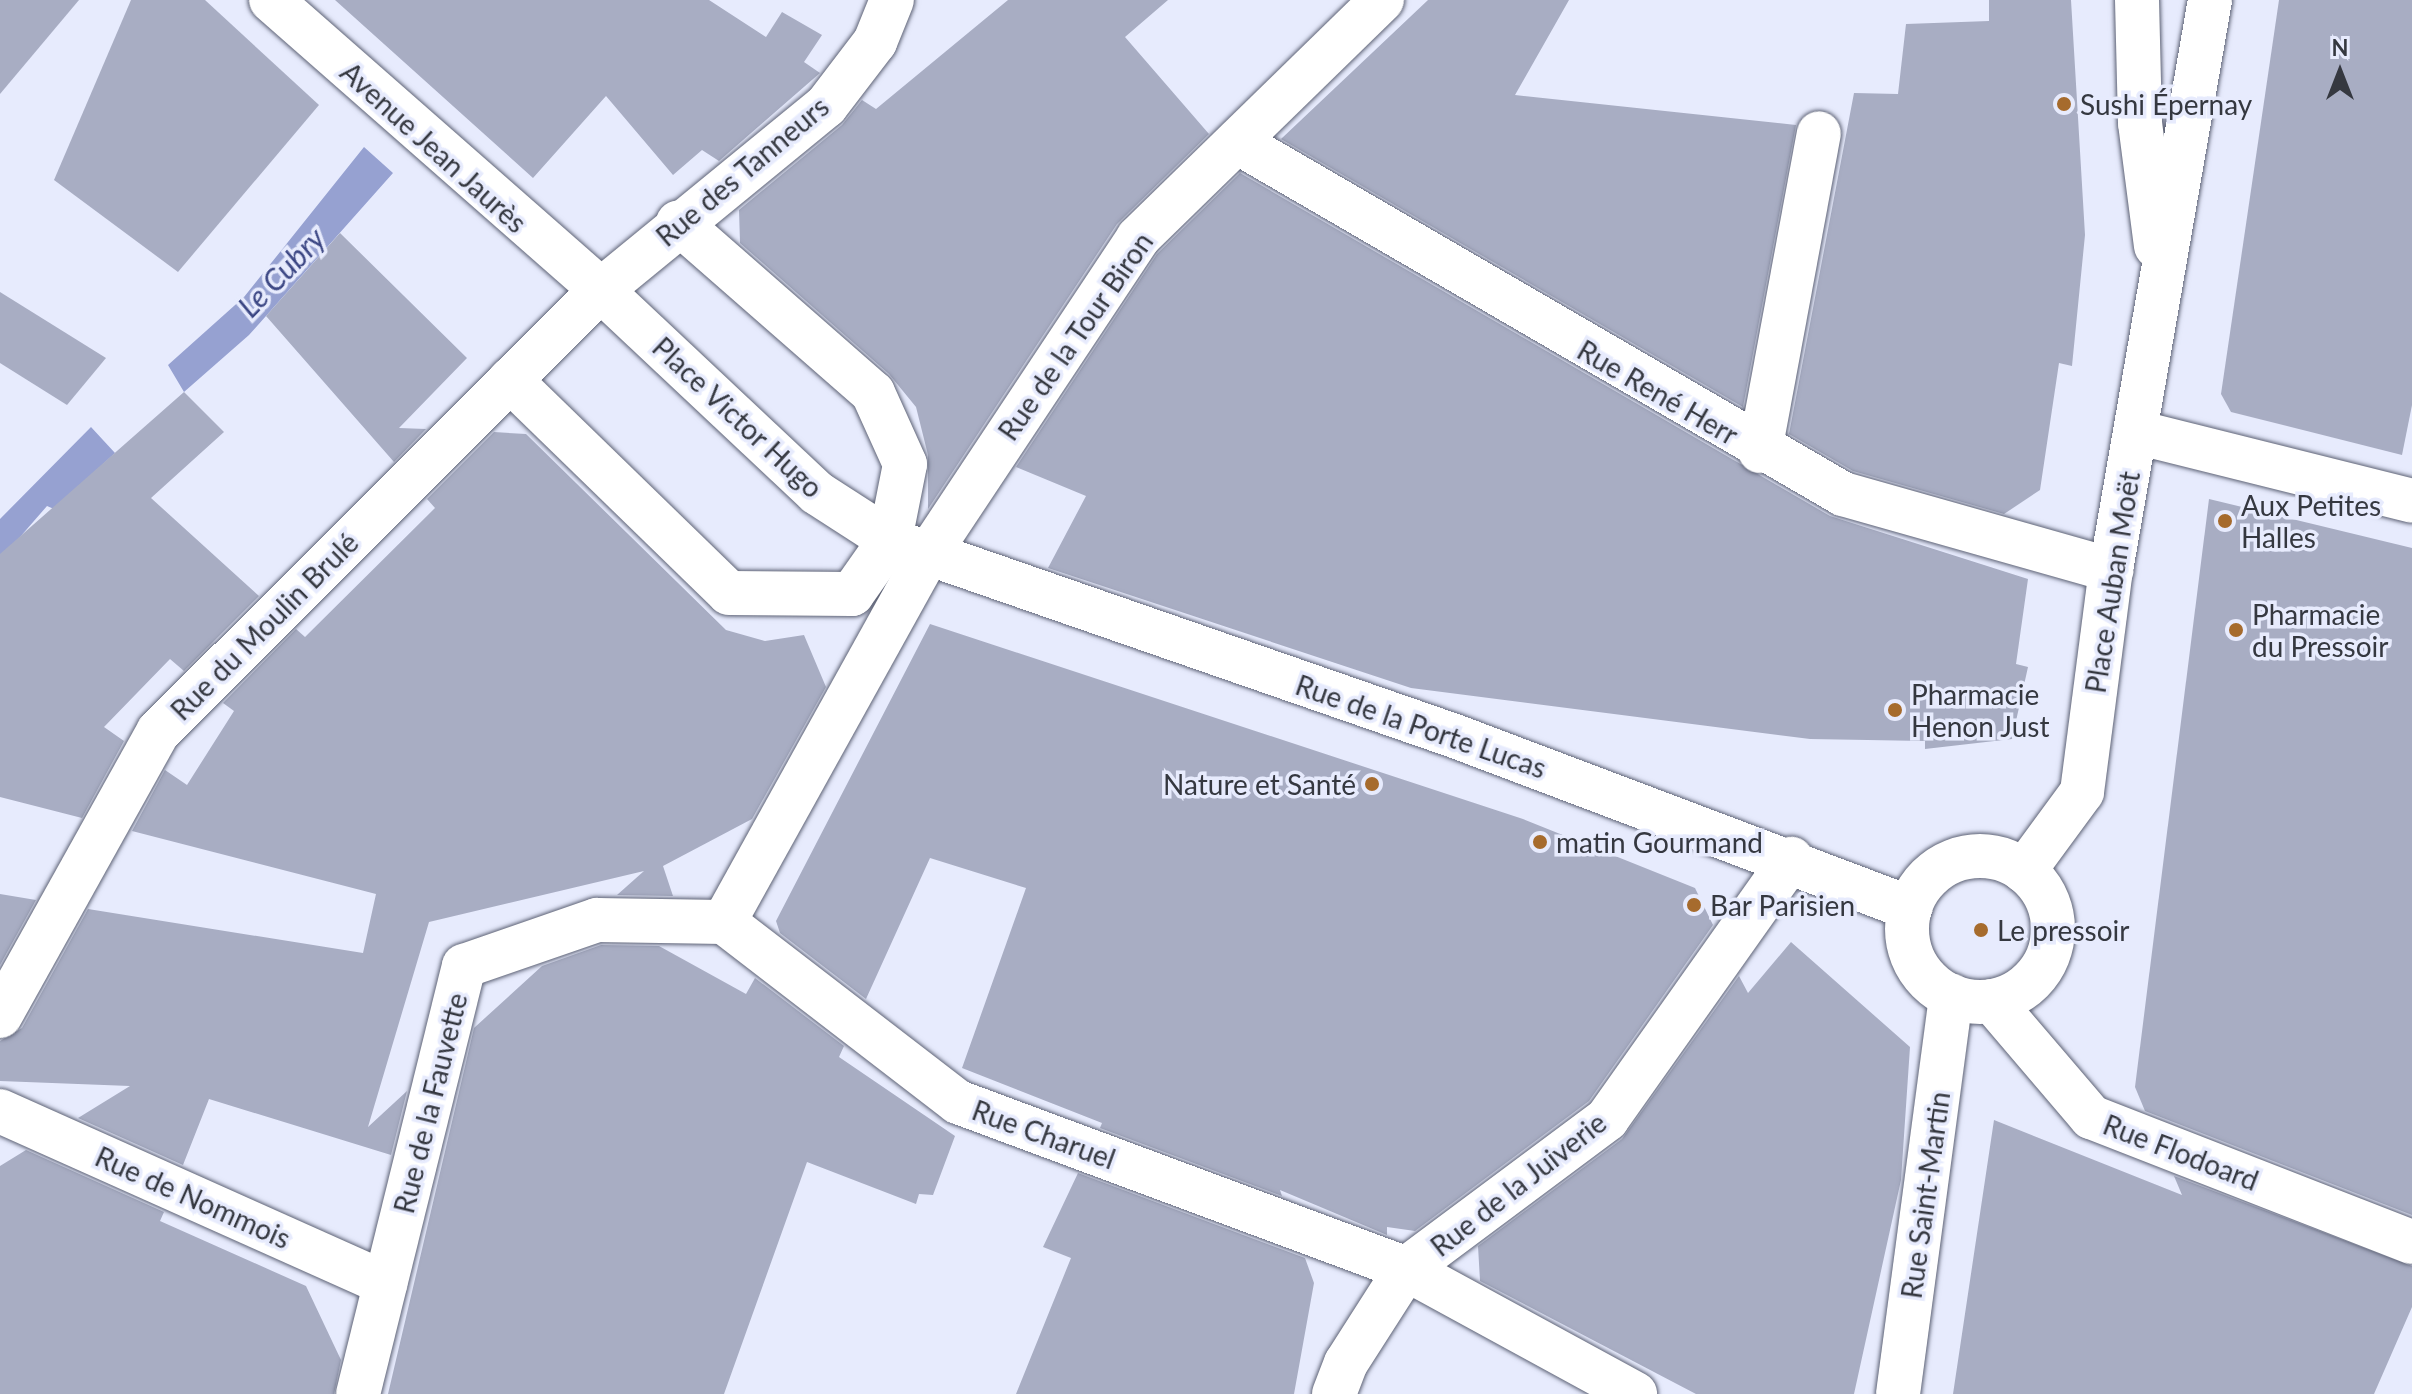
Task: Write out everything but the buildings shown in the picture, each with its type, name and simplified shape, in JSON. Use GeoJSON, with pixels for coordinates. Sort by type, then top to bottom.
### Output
{"type":"FeatureCollection","features":[{"type":"Feature","properties":{"kind":"street","name":"Avenue Jean Jaurès"},"geometry":{"type":"LineString","coordinates":[[271,0],[601,290]]}},
{"type":"Feature","properties":{"kind":"street","name":"Rue des Tanneurs"},"geometry":{"type":"LineString","coordinates":[[601,290],[678,222],[826,106],[875,42],[892,0]]}},
{"type":"Feature","properties":{"kind":"street","name":"Rue de la Tour Biron"},"geometry":{"type":"LineString","coordinates":[[908,548],[1138,238],[1382,0]]}},
{"type":"Feature","properties":{"kind":"street"},"geometry":{"type":"LineString","coordinates":[[2137,0],[2140,123],[2160,276]]}},
{"type":"Feature","properties":{"kind":"street"},"geometry":{"type":"LineString","coordinates":[[2160,276],[2193,121],[2210,0]]}},
{"type":"Feature","properties":{"kind":"street"},"geometry":{"type":"LineString","coordinates":[[1760,451],[1819,133]]}},
{"type":"Feature","properties":{"kind":"street","name":"Rue René Herr"},"geometry":{"type":"LineString","coordinates":[[1237,142],[1760,451],[1843,494],[2111,570]]}},
{"type":"Feature","properties":{"kind":"street"},"geometry":{"type":"LineString","coordinates":[[678,222],[873,393],[905,464],[908,548],[724,922]]}},
{"type":"Feature","properties":{"kind":"street","name":"Place Auban Moët"},"geometry":{"type":"LineString","coordinates":[[2024,871],[2082,792],[2111,570],[2160,276]]}},
{"type":"Feature","properties":{"kind":"street","name":"Rue du Moulin Brulé"},"geometry":{"type":"LineString","coordinates":[[0,1016],[158,732],[601,290]]}},
{"type":"Feature","properties":{"kind":"street","name":"Place Victor Hugo"},"geometry":{"type":"LineString","coordinates":[[601,290],[817,493],[908,548]]}},
{"type":"Feature","properties":{"kind":"street"},"geometry":{"type":"LineString","coordinates":[[510,380],[729,593],[852,594],[908,548]]}},
{"type":"Feature","properties":{"kind":"street"},"geometry":{"type":"LineString","coordinates":[[2136,432],[2412,501]]}},
{"type":"Feature","properties":{"kind":"street","name":"Rue de la Porte Lucas"},"geometry":{"type":"LineString","coordinates":[[908,548],[1791,859],[1910,908]]}},
{"type":"Feature","properties":{"kind":"street","name":"Rue de la Juiverie"},"geometry":{"type":"LineString","coordinates":[[1334,1394],[1346,1363],[1406,1269],[1607,1119],[1791,859]]}},
{"type":"Feature","properties":{"kind":"street"},"geometry":{"type":"LineString","coordinates":[[1957,860],[2003,860],[2024,871],[2049,904],[2052,946],[2030,982],[1972,999],[1933,985],[1910,951],[1910,908],[1928,879],[1957,860]]}},
{"type":"Feature","properties":{"kind":"street","name":"Rue de la Fauvette"},"geometry":{"type":"LineString","coordinates":[[358,1394],[464,966],[597,920],[724,922]]}},
{"type":"Feature","properties":{"kind":"street","name":"Rue Charuel"},"geometry":{"type":"LineString","coordinates":[[724,922],[958,1102],[1406,1269],[1635,1394]]}},
{"type":"Feature","properties":{"kind":"street","name":"Rue Flodoard"},"geometry":{"type":"LineString","coordinates":[[1972,999],[2091,1117],[2412,1242]]}},
{"type":"Feature","properties":{"kind":"street","name":"Rue Saint-Martin"},"geometry":{"type":"LineString","coordinates":[[1898,1394],[1972,999]]}},
{"type":"Feature","properties":{"kind":"street","name":"Rue de Nommois"},"geometry":{"type":"LineString","coordinates":[[0,1111],[385,1283]]}},
{"type":"Feature","properties":{"kind":"water","name":"Le Cubry"},"geometry":{"type":"Polygon","coordinates":[[[364,147],[393,173],[249,335],[184,392],[168,365],[244,297],[364,147]]]}},
{"type":"Feature","properties":{"kind":"water"},"geometry":{"type":"Polygon","coordinates":[[[91,427],[115,453],[54,509],[47,506],[0,560],[0,519],[91,427]]]}},
{"type":"Feature","properties":{"kind":"place","name":"Sushi Épernay"},"geometry":{"type":"Point","coordinates":[2064,104]}},
{"type":"Feature","properties":{"kind":"place","name":"Aux Petites Halles"},"geometry":{"type":"Point","coordinates":[2225,521]}},
{"type":"Feature","properties":{"kind":"place","name":"Pharmacie du Pressoir"},"geometry":{"type":"Point","coordinates":[2236,630]}},
{"type":"Feature","properties":{"kind":"place","name":"Pharmacie Henon Just"},"geometry":{"type":"Point","coordinates":[1895,710]}},
{"type":"Feature","properties":{"kind":"place","name":"Nature et Santé"},"geometry":{"type":"Point","coordinates":[1372,784]}},
{"type":"Feature","properties":{"kind":"place","name":"matin Gourmand"},"geometry":{"type":"Point","coordinates":[1540,842]}},
{"type":"Feature","properties":{"kind":"place","name":"Bar Parisien"},"geometry":{"type":"Point","coordinates":[1694,905]}},
{"type":"Feature","properties":{"kind":"place","name":"Le pressoir"},"geometry":{"type":"Point","coordinates":[1981,930]}}]}
